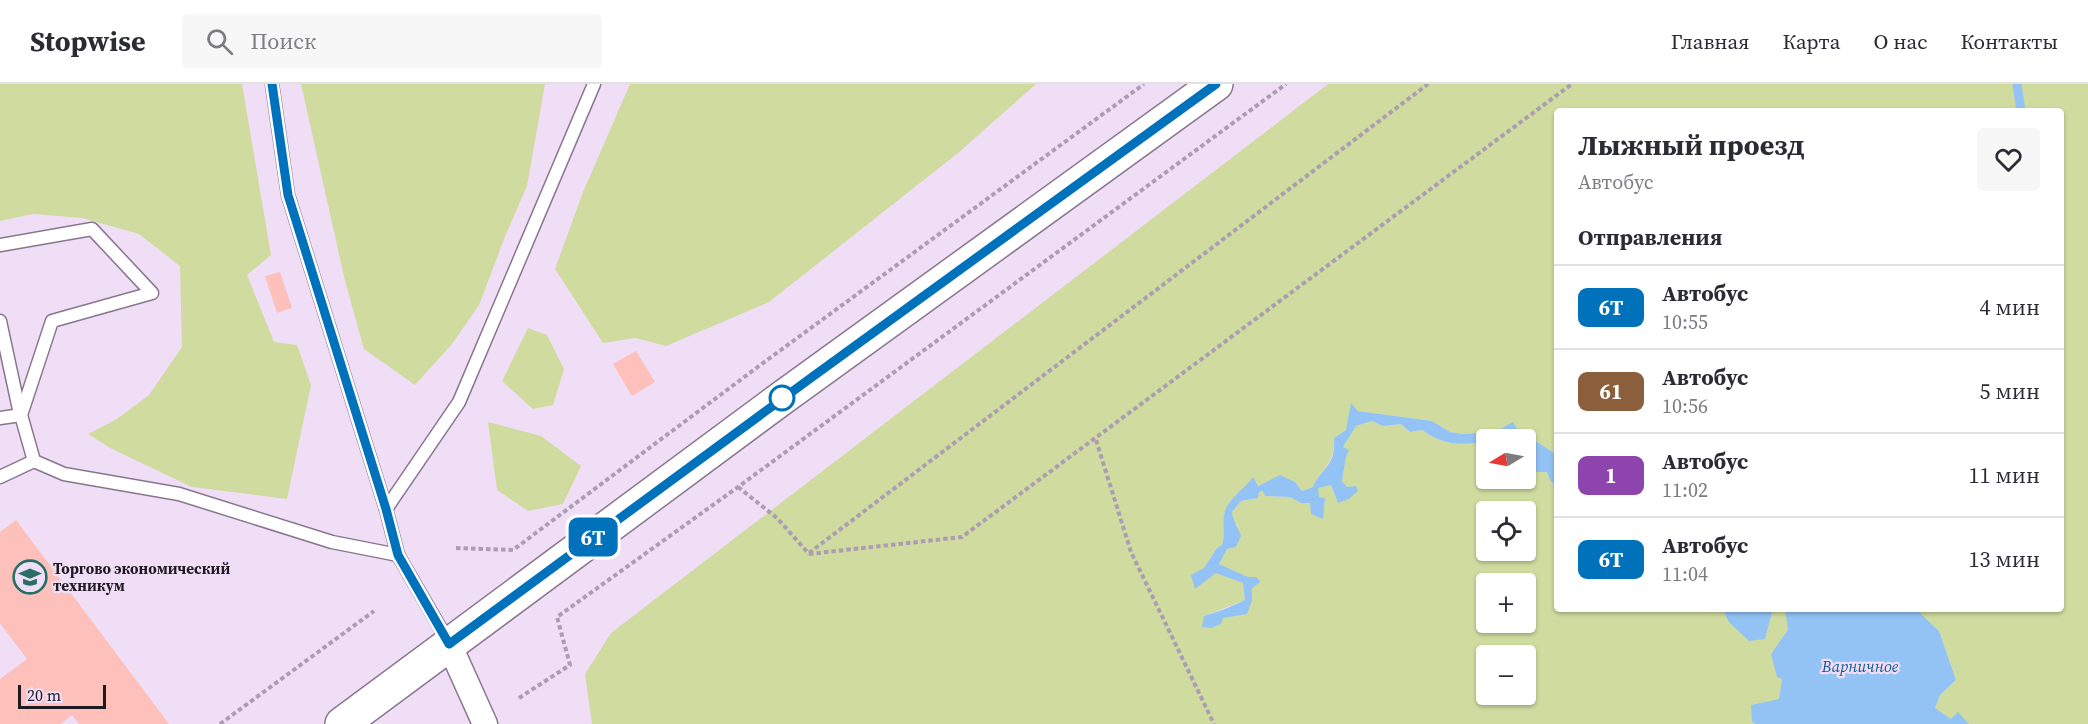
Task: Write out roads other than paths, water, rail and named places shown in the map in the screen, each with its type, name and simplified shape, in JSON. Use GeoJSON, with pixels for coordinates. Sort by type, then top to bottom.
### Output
{"type":"FeatureCollection","features":[{"type":"Feature","properties":{"kind":"street"},"geometry":{"type":"LineString","coordinates":[[342,724],[812,377],[1216,84]]}},
{"type":"Feature","properties":{"kind":"street"},"geometry":{"type":"LineString","coordinates":[[449,644],[485,724]]}},
{"type":"Feature","properties":{"kind":"lane"},"geometry":{"type":"LineString","coordinates":[[272,84],[288,195],[386,509],[398,555],[449,644]]}},
{"type":"Feature","properties":{"kind":"lane"},"geometry":{"type":"LineString","coordinates":[[386,509],[459,402],[594,84]]}},
{"type":"Feature","properties":{"kind":"lane"},"geometry":{"type":"LineString","coordinates":[[0,245],[92,229],[152,293],[52,321],[21,415]]}},
{"type":"Feature","properties":{"kind":"lane"},"geometry":{"type":"LineString","coordinates":[[0,321],[34,461]]}},
{"type":"Feature","properties":{"kind":"lane"},"geometry":{"type":"LineString","coordinates":[[0,418],[21,415]]}},
{"type":"Feature","properties":{"kind":"lane"},"geometry":{"type":"LineString","coordinates":[[0,477],[34,461],[64,474],[179,494],[332,542],[398,555]]}},
{"type":"Feature","properties":{"kind":"water"},"geometry":{"type":"Polygon","coordinates":[[[1351,403],[1358,411],[1432,421],[1450,432],[1476,433],[1476,443],[1442,441],[1422,430],[1410,432],[1401,424],[1383,426],[1372,421],[1356,426],[1343,447],[1349,450],[1342,481],[1347,487],[1356,486],[1358,491],[1349,499],[1338,503],[1331,485],[1318,488],[1319,497],[1325,498],[1323,519],[1311,514],[1310,503],[1301,503],[1290,497],[1265,496],[1263,491],[1259,492],[1258,498],[1241,501],[1232,512],[1241,536],[1236,547],[1227,549],[1219,564],[1248,577],[1257,577],[1260,582],[1252,588],[1252,600],[1247,614],[1223,618],[1221,624],[1211,628],[1202,627],[1204,616],[1245,600],[1243,583],[1216,573],[1195,589],[1191,575],[1204,568],[1217,548],[1222,545],[1224,516],[1228,505],[1253,477],[1258,486],[1280,475],[1295,482],[1302,491],[1313,487],[1331,460],[1334,438],[1346,430],[1351,403]]]}},
{"type":"Feature","properties":{"kind":"water"},"geometry":{"type":"Polygon","coordinates":[[[1513,422],[1517,429],[1501,429],[1513,422]]]}},
{"type":"Feature","properties":{"kind":"water"},"geometry":{"type":"Polygon","coordinates":[[[1536,441],[1554,453],[1554,484],[1547,472],[1536,472],[1536,441]]]}},
{"type":"Feature","properties":{"kind":"water"},"geometry":{"type":"Polygon","coordinates":[[[1724,612],[1772,612],[1765,639],[1749,641],[1728,621],[1724,612]]]}},
{"type":"Feature","properties":{"kind":"water","name":"Варничное"},"geometry":{"type":"Polygon","coordinates":[[[1785,612],[1919,612],[1939,631],[1956,680],[1940,695],[1935,708],[1951,719],[1958,712],[1969,724],[1756,724],[1752,722],[1751,705],[1779,699],[1782,679],[1777,677],[1771,654],[1788,630],[1785,612]]]}},
{"type":"Feature","properties":{"kind":"waterway"},"geometry":{"type":"LineString","coordinates":[[2017,84],[2021,108]]}},
{"type":"Feature","properties":{"kind":"place","name":"Торгово экономический техникум"},"geometry":{"type":"Point","coordinates":[30,577]}}]}
